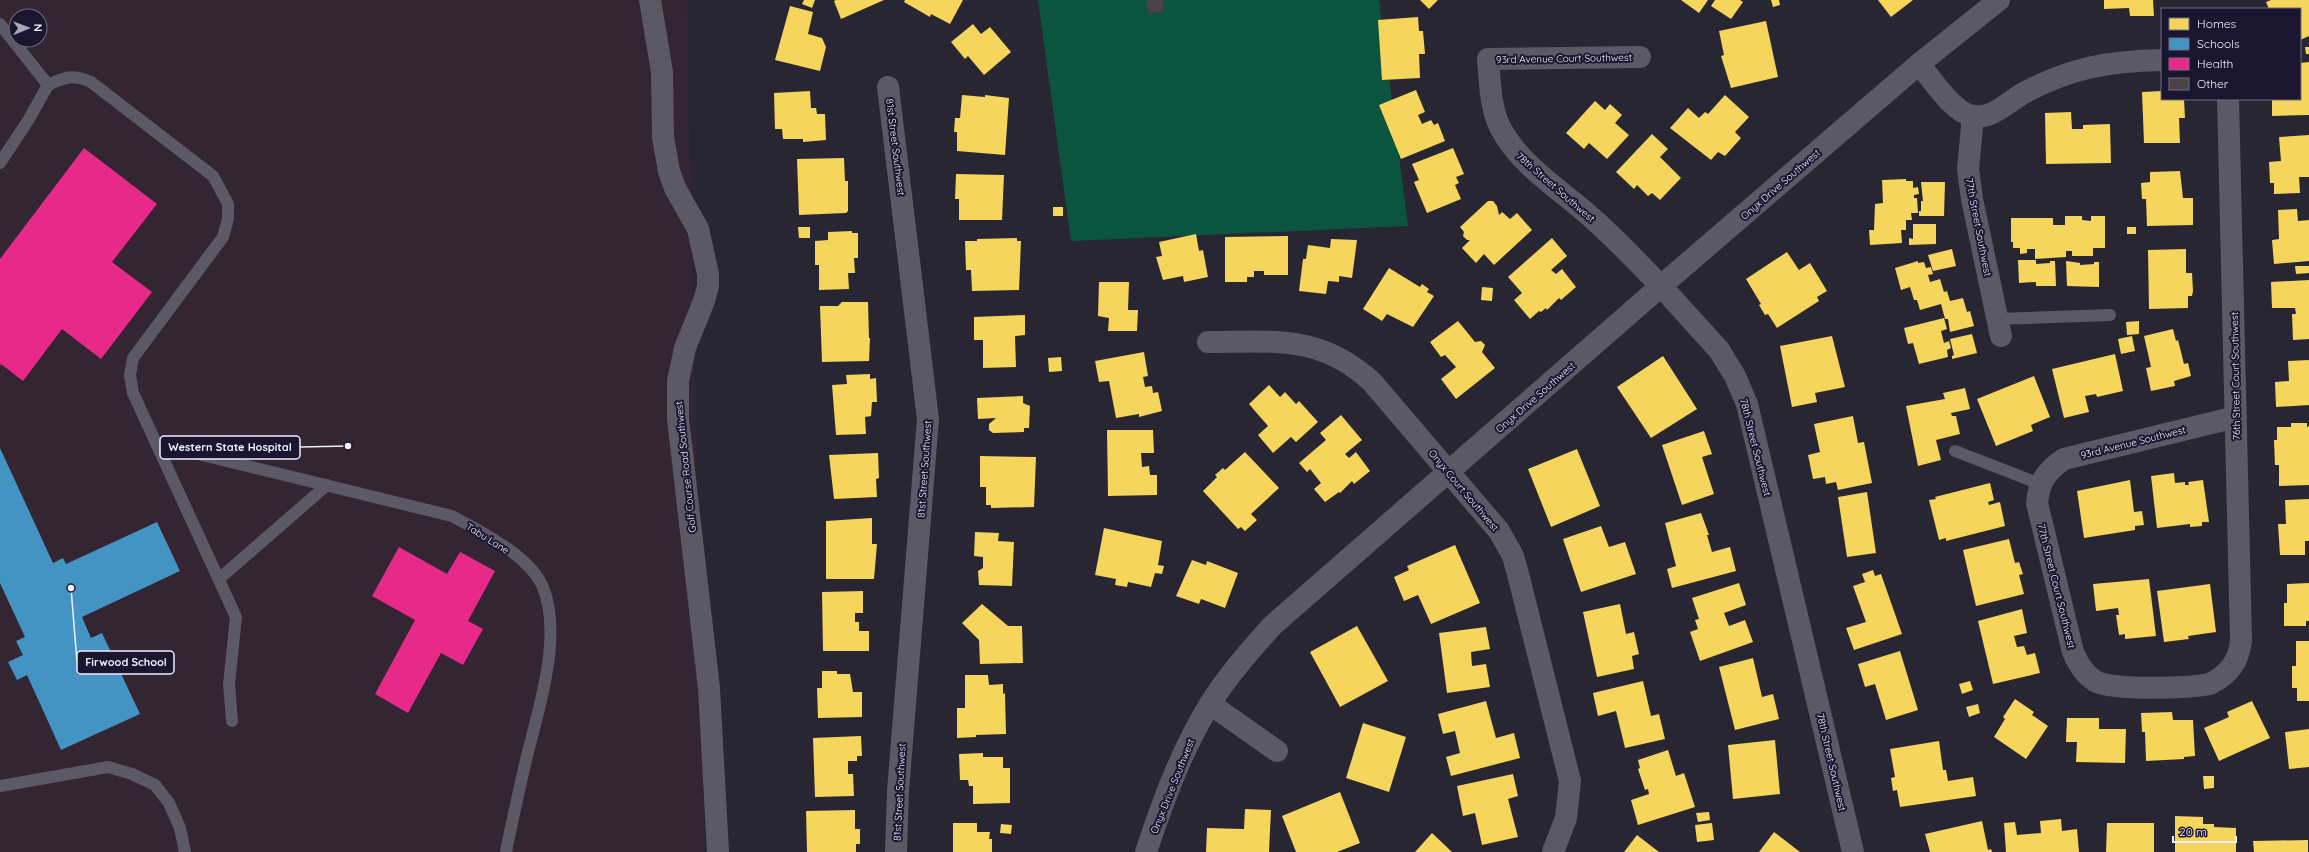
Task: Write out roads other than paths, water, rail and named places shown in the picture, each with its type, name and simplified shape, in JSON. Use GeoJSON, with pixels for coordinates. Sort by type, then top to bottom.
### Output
{"type":"FeatureCollection","features":[{"type":"Feature","properties":{"kind":"street","name":"Golf Course Road Southwest"},"geometry":{"type":"LineString","coordinates":[[650,0],[662,72],[663,137],[669,171],[675,188],[698,229],[708,274],[708,286],[704,301],[685,348],[678,381],[678,419],[709,688],[718,852]]}},
{"type":"Feature","properties":{"kind":"street","name":"Onyx Drive Southwest"},"geometry":{"type":"LineString","coordinates":[[1146,852],[1182,756],[1210,704],[1250,649],[1273,625],[1919,64],[1999,0]]}},
{"type":"Feature","properties":{"kind":"street","name":"93rd Avenue Court Southwest"},"geometry":{"type":"LineString","coordinates":[[1488,59],[1640,57]]}},
{"type":"Feature","properties":{"kind":"street","name":"78th Street Southwest"},"geometry":{"type":"LineString","coordinates":[[1488,59],[1494,110],[1500,126],[1513,149],[1524,162],[1593,219],[1662,286],[1719,350],[1735,376],[1747,404],[1853,852]]}},
{"type":"Feature","properties":{"kind":"street"},"geometry":{"type":"LineString","coordinates":[[1919,64],[1952,103],[1962,112],[1973,116],[1987,115],[2053,78],[2070,71],[2106,63],[2161,60]]}},
{"type":"Feature","properties":{"kind":"street","name":"81st Street Southwest"},"geometry":{"type":"LineString","coordinates":[[888,87],[927,393],[928,419],[898,791],[896,852]]}},
{"type":"Feature","properties":{"kind":"street","name":"76th Street Court Southwest"},"geometry":{"type":"LineString","coordinates":[[2096,681],[2112,686],[2210,684],[2223,677],[2234,666],[2240,653],[2241,632],[2228,100]]}},
{"type":"Feature","properties":{"kind":"street","name":"77th Street Southwest"},"geometry":{"type":"LineString","coordinates":[[1973,116],[1968,169],[1972,199],[2000,327]]}},
{"type":"Feature","properties":{"kind":"street","name":"Onyx Court Southwest"},"geometry":{"type":"LineString","coordinates":[[1208,342],[1290,342],[1310,345],[1330,352],[1357,368],[1372,382],[1499,531],[1513,556],[1570,782],[1566,818],[1553,852]]}},
{"type":"Feature","properties":{"kind":"street","name":"93rd Avenue Southwest"},"geometry":{"type":"LineString","coordinates":[[2040,484],[2051,467],[2064,459],[2236,417]]}},
{"type":"Feature","properties":{"kind":"street","name":"77th Street Court Southwest"},"geometry":{"type":"LineString","coordinates":[[2040,484],[2037,503],[2073,652],[2078,664],[2096,681]]}},
{"type":"Feature","properties":{"kind":"street"},"geometry":{"type":"LineString","coordinates":[[1210,704],[1276,751]]}},
{"type":"Feature","properties":{"kind":"lane"},"geometry":{"type":"LineString","coordinates":[[0,24],[48,85]]}},
{"type":"Feature","properties":{"kind":"lane"},"geometry":{"type":"LineString","coordinates":[[0,163],[29,119],[48,85],[62,78],[78,76],[91,82],[213,176],[228,204],[228,219],[223,237],[133,358],[130,375],[134,392],[236,617],[228,684],[232,721]]}},
{"type":"Feature","properties":{"kind":"lane"},"geometry":{"type":"LineString","coordinates":[[2000,327],[2110,315]]}},
{"type":"Feature","properties":{"kind":"lane","name":"Tabu Lane"},"geometry":{"type":"LineString","coordinates":[[157,444],[452,516],[495,540],[523,561],[542,584],[549,608],[547,671],[506,852]]}},
{"type":"Feature","properties":{"kind":"lane"},"geometry":{"type":"LineString","coordinates":[[1955,451],[2040,484]]}},
{"type":"Feature","properties":{"kind":"lane"},"geometry":{"type":"LineString","coordinates":[[219,579],[327,485]]}},
{"type":"Feature","properties":{"kind":"lane"},"geometry":{"type":"LineString","coordinates":[[0,786],[108,767],[132,774],[156,785],[169,803],[180,828],[185,852]]}},
{"type":"Feature","properties":{"kind":"place","name":"Western State Hospital"},"geometry":{"type":"Point","coordinates":[348,446]}},
{"type":"Feature","properties":{"kind":"place","name":"Firwood School"},"geometry":{"type":"Point","coordinates":[71,588]}}]}
